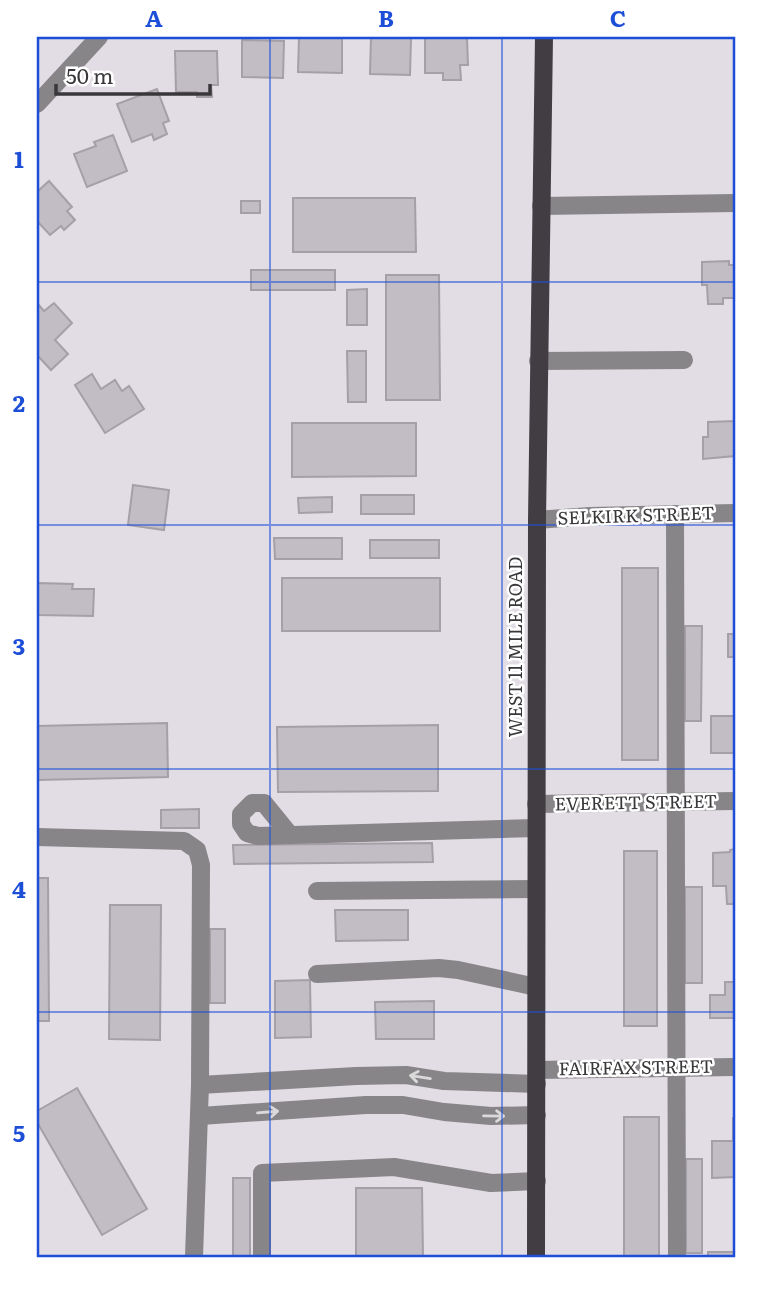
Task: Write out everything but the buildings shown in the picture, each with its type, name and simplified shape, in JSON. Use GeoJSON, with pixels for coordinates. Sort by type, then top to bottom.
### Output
{"type":"FeatureCollection","features":[{"type":"Feature","properties":{"kind":"main road","name":"WEST 11 MILE ROAD"},"geometry":{"type":"LineString","coordinates":[[536,1257],[538,361],[544,37]]}},
{"type":"Feature","properties":{"kind":"street"},"geometry":{"type":"LineString","coordinates":[[37,104],[99,37]]}},
{"type":"Feature","properties":{"kind":"street"},"geometry":{"type":"LineString","coordinates":[[541,206],[735,203]]}},
{"type":"Feature","properties":{"kind":"street"},"geometry":{"type":"LineString","coordinates":[[538,361],[684,360]]}},
{"type":"Feature","properties":{"kind":"street","name":"SELKIRK STREET"},"geometry":{"type":"LineString","coordinates":[[537,520],[735,513]]}},
{"type":"Feature","properties":{"kind":"street"},"geometry":{"type":"LineString","coordinates":[[675,514],[677,1257]]}},
{"type":"Feature","properties":{"kind":"street","name":"EVERETT STREET"},"geometry":{"type":"LineString","coordinates":[[536,804],[735,801]]}},
{"type":"Feature","properties":{"kind":"street"},"geometry":{"type":"LineString","coordinates":[[289,835],[536,828]]}},
{"type":"Feature","properties":{"kind":"street"},"geometry":{"type":"LineString","coordinates":[[37,836],[184,841],[197,850],[201,864],[200,1116],[194,1257]]}},
{"type":"Feature","properties":{"kind":"street"},"geometry":{"type":"LineString","coordinates":[[317,891],[536,889]]}},
{"type":"Feature","properties":{"kind":"street"},"geometry":{"type":"LineString","coordinates":[[317,974],[439,968],[536,987]]}},
{"type":"Feature","properties":{"kind":"street","name":"FAIRFAX STREET"},"geometry":{"type":"LineString","coordinates":[[200,1084],[406,1075],[444,1082],[735,1067]]}},
{"type":"Feature","properties":{"kind":"street"},"geometry":{"type":"LineString","coordinates":[[200,1116],[366,1105],[403,1105],[491,1116],[537,1115]]}},
{"type":"Feature","properties":{"kind":"street"},"geometry":{"type":"LineString","coordinates":[[262,1257],[262,1173],[394,1167],[491,1183],[537,1181]]}}]}
